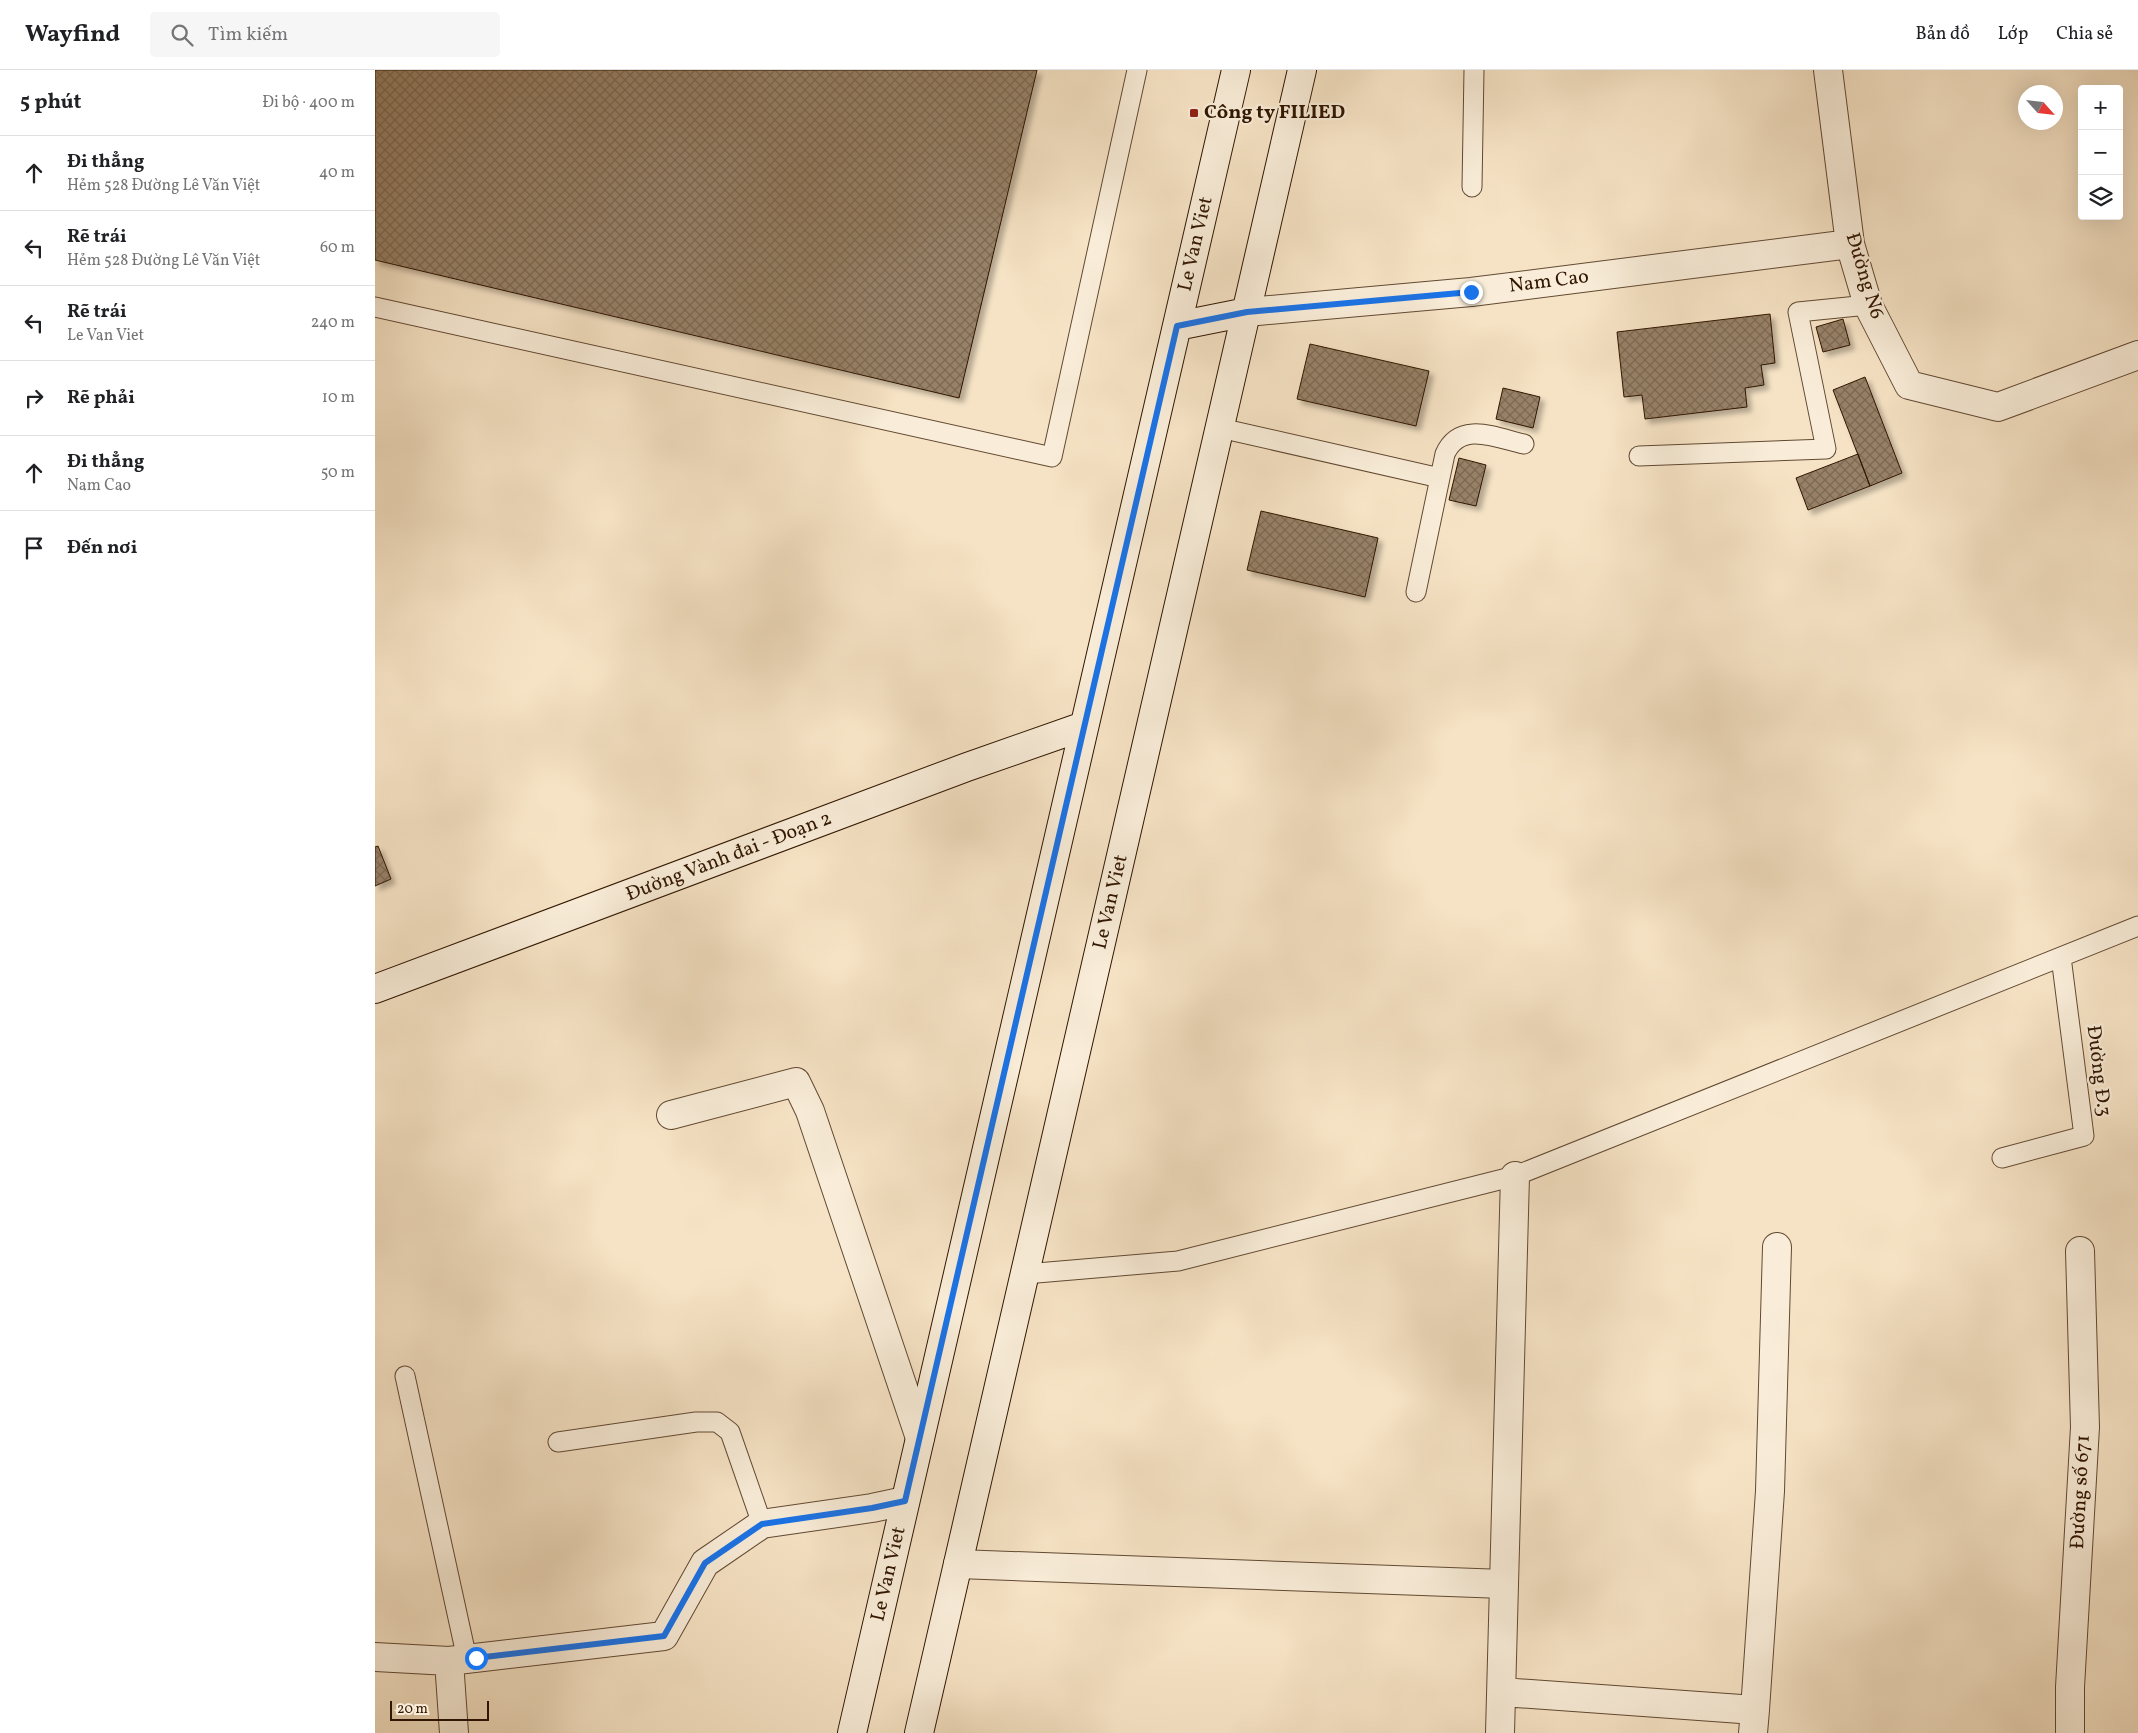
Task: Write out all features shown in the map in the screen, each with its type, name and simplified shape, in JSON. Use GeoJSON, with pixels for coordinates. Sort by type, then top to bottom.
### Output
{"type":"FeatureCollection","features":[{"type":"Feature","properties":{"kind":"street","name":"Le Van Viet"},"geometry":{"type":"LineString","coordinates":[[852,1733],[1236,70]]}},
{"type":"Feature","properties":{"kind":"street","name":"Le Van Viet"},"geometry":{"type":"LineString","coordinates":[[919,1733],[1302,70]]}},
{"type":"Feature","properties":{"kind":"street","name":"Đường N6"},"geometry":{"type":"LineString","coordinates":[[1828,70],[1850,244],[1868,306],[1909,384],[1998,407],[2138,355]]}},
{"type":"Feature","properties":{"kind":"street","name":"Nam Cao"},"geometry":{"type":"LineString","coordinates":[[1177,326],[1247,312],[1471,292],[1850,244]]}},
{"type":"Feature","properties":{"kind":"street","name":"Đường Vành đai - Đoạn 2"},"geometry":{"type":"LineString","coordinates":[[375,989],[1084,726]]}},
{"type":"Feature","properties":{"kind":"street"},"geometry":{"type":"LineString","coordinates":[[671,1115],[796,1082],[810,1111],[920,1438]]}},
{"type":"Feature","properties":{"kind":"street"},"geometry":{"type":"LineString","coordinates":[[1500,1733],[1515,1176]]}},
{"type":"Feature","properties":{"kind":"street"},"geometry":{"type":"LineString","coordinates":[[1502,1692],[1754,1722],[1770,1490],[1777,1247]]}},
{"type":"Feature","properties":{"kind":"street","name":"Đường số 671"},"geometry":{"type":"LineString","coordinates":[[2070,1733],[2070,1687],[2085,1427],[2080,1251]]}},
{"type":"Feature","properties":{"kind":"street"},"geometry":{"type":"LineString","coordinates":[[375,1657],[458,1660],[664,1636],[705,1563],[762,1524],[872,1508],[905,1501]]}},
{"type":"Feature","properties":{"kind":"street"},"geometry":{"type":"LineString","coordinates":[[958,1564],[1504,1584]]}},
{"type":"Feature","properties":{"kind":"street"},"geometry":{"type":"LineString","coordinates":[[454,1733],[458,1660]]}},
{"type":"Feature","properties":{"kind":"lane"},"geometry":{"type":"LineString","coordinates":[[375,307],[1052,458],[1137,70]]}},
{"type":"Feature","properties":{"kind":"lane"},"geometry":{"type":"LineString","coordinates":[[1472,188],[1473,70]]}},
{"type":"Feature","properties":{"kind":"lane"},"geometry":{"type":"LineString","coordinates":[[1639,456],[1826,449],[1799,312],[1868,306]]}},
{"type":"Feature","properties":{"kind":"lane"},"geometry":{"type":"LineString","coordinates":[[1220,428],[1440,478]]}},
{"type":"Feature","properties":{"kind":"lane"},"geometry":{"type":"LineString","coordinates":[[1416,592],[1440,478],[1449,446],[1455,439],[1464,434],[1474,433],[1524,444]]}},
{"type":"Feature","properties":{"kind":"lane"},"geometry":{"type":"LineString","coordinates":[[1025,1274],[1178,1261],[1515,1176],[2138,926]]}},
{"type":"Feature","properties":{"kind":"lane","name":"Đường Đ.3"},"geometry":{"type":"LineString","coordinates":[[2002,1158],[2084,1136],[2061,957]]}},
{"type":"Feature","properties":{"kind":"lane"},"geometry":{"type":"LineString","coordinates":[[405,1376],[458,1660]]}},
{"type":"Feature","properties":{"kind":"lane"},"geometry":{"type":"LineString","coordinates":[[557,1442],[696,1422],[717,1422],[730,1432],[762,1524]]}},
{"type":"Feature","properties":{"kind":"building"},"geometry":{"type":"Polygon","coordinates":[[[375,70],[1037,70],[959,398],[375,260],[375,70]]]}},
{"type":"Feature","properties":{"kind":"building"},"geometry":{"type":"Polygon","coordinates":[[[1770,314],[1775,363],[1761,365],[1764,385],[1745,388],[1747,407],[1645,419],[1642,395],[1624,397],[1617,332],[1770,314]]]}},
{"type":"Feature","properties":{"kind":"building"},"geometry":{"type":"Polygon","coordinates":[[[1843,319],[1850,345],[1823,352],[1816,327],[1843,319]]]}},
{"type":"Feature","properties":{"kind":"building"},"geometry":{"type":"Polygon","coordinates":[[[1310,344],[1429,371],[1416,426],[1297,399],[1310,344]]]}},
{"type":"Feature","properties":{"kind":"building"},"geometry":{"type":"Polygon","coordinates":[[[1865,377],[1902,473],[1870,486],[1833,390],[1865,377]]]}},
{"type":"Feature","properties":{"kind":"building"},"geometry":{"type":"Polygon","coordinates":[[[1503,388],[1540,397],[1533,428],[1496,419],[1503,388]]]}},
{"type":"Feature","properties":{"kind":"building"},"geometry":{"type":"Polygon","coordinates":[[[1858,454],[1870,486],[1808,510],[1796,478],[1858,454]]]}},
{"type":"Feature","properties":{"kind":"building"},"geometry":{"type":"Polygon","coordinates":[[[1459,458],[1486,465],[1476,506],[1449,500],[1459,458]]]}},
{"type":"Feature","properties":{"kind":"building"},"geometry":{"type":"Polygon","coordinates":[[[1261,511],[1378,538],[1365,597],[1247,570],[1261,511]]]}},
{"type":"Feature","properties":{"kind":"building"},"geometry":{"type":"Polygon","coordinates":[[[378,846],[391,879],[375,886],[375,847],[378,846]]]}},
{"type":"Feature","properties":{"kind":"place","name":"Công ty FILIED"},"geometry":{"type":"Point","coordinates":[1194,113]}},
{"type":"Feature","properties":{"kind":"route"},"geometry":{"type":"LineString","coordinates":[[476,1658],[664,1636],[705,1563],[762,1524],[872,1508],[905,1501],[1177,326],[1247,312],[1471,292]]}}]}
